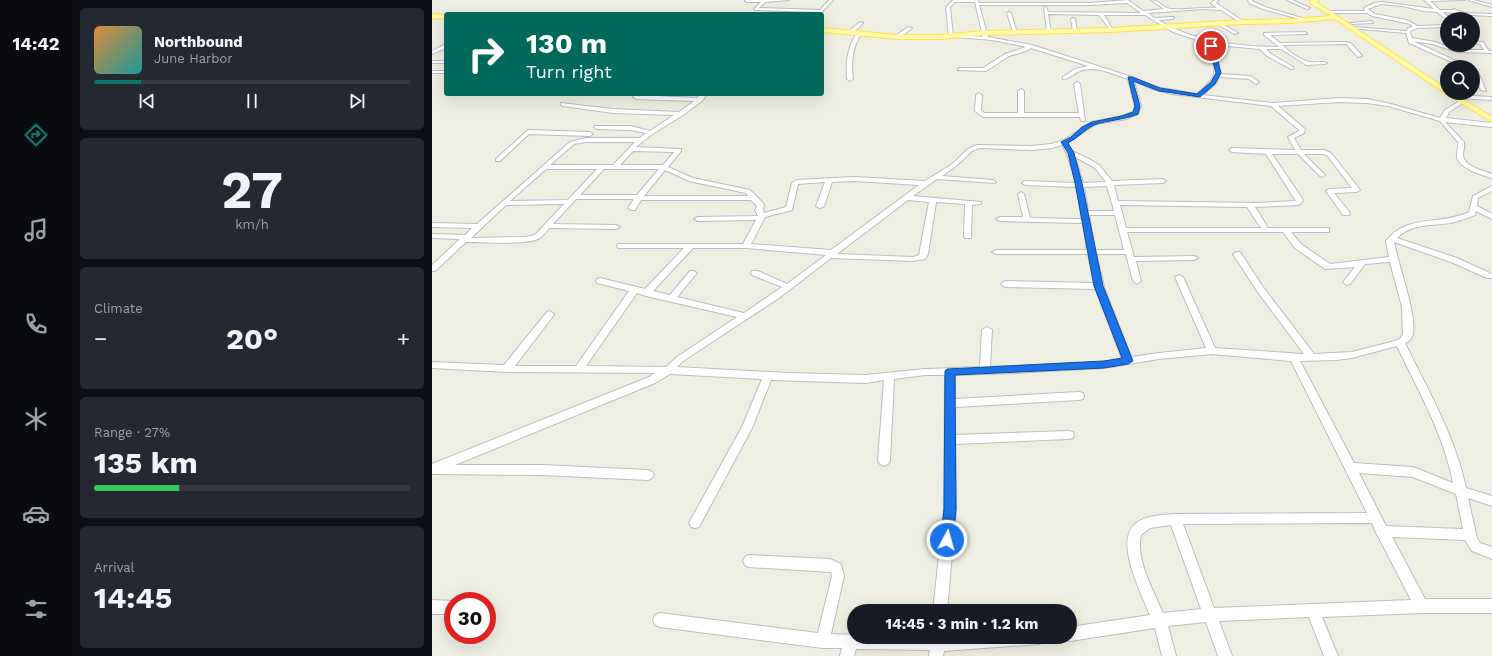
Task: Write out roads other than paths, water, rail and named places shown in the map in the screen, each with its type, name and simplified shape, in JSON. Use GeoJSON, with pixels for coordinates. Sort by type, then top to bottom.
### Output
{"type":"FeatureCollection","features":[{"type":"Feature","properties":{"kind":"main road"},"geometry":{"type":"LineString","coordinates":[[1312,1],[1353,28],[1370,42],[1440,88]]}},
{"type":"Feature","properties":{"kind":"main road"},"geometry":{"type":"LineString","coordinates":[[432,16],[444,17]]}},
{"type":"Feature","properties":{"kind":"main road"},"geometry":{"type":"LineString","coordinates":[[824,30],[897,37],[985,36],[1015,32],[1111,30],[1218,23],[1307,20],[1336,17]]}},
{"type":"Feature","properties":{"kind":"main road"},"geometry":{"type":"LineString","coordinates":[[1459,100],[1492,120]]}},
{"type":"Feature","properties":{"kind":"street"},"geometry":{"type":"LineString","coordinates":[[747,1],[787,0]]}},
{"type":"Feature","properties":{"kind":"street"},"geometry":{"type":"LineString","coordinates":[[821,12],[831,0]]}},
{"type":"Feature","properties":{"kind":"street"},"geometry":{"type":"LineString","coordinates":[[1049,0],[1053,5]]}},
{"type":"Feature","properties":{"kind":"street"},"geometry":{"type":"LineString","coordinates":[[1085,0],[1090,4]]}},
{"type":"Feature","properties":{"kind":"street"},"geometry":{"type":"LineString","coordinates":[[1153,0],[1168,10]]}},
{"type":"Feature","properties":{"kind":"street"},"geometry":{"type":"LineString","coordinates":[[1217,0],[1213,3],[1242,22]]}},
{"type":"Feature","properties":{"kind":"street"},"geometry":{"type":"LineString","coordinates":[[1250,0],[1250,2],[1264,8],[1307,20]]}},
{"type":"Feature","properties":{"kind":"street"},"geometry":{"type":"LineString","coordinates":[[1289,0],[1308,8]]}},
{"type":"Feature","properties":{"kind":"street"},"geometry":{"type":"LineString","coordinates":[[1374,0],[1381,3],[1453,12]]}},
{"type":"Feature","properties":{"kind":"street"},"geometry":{"type":"LineString","coordinates":[[1374,0],[1397,0]]}},
{"type":"Feature","properties":{"kind":"street"},"geometry":{"type":"LineString","coordinates":[[1425,0],[1464,0]]}},
{"type":"Feature","properties":{"kind":"street"},"geometry":{"type":"LineString","coordinates":[[1425,0],[1440,12]]}},
{"type":"Feature","properties":{"kind":"street"},"geometry":{"type":"LineString","coordinates":[[1437,0],[1459,12]]}},
{"type":"Feature","properties":{"kind":"street"},"geometry":{"type":"LineString","coordinates":[[1470,0],[1492,6]]}},
{"type":"Feature","properties":{"kind":"street"},"geometry":{"type":"LineString","coordinates":[[764,1],[756,9],[798,12]]}},
{"type":"Feature","properties":{"kind":"street"},"geometry":{"type":"LineString","coordinates":[[951,36],[948,9],[949,6],[955,1],[1022,2],[1045,5],[1090,4],[1126,1],[1166,27],[1211,46],[1218,75],[1213,83],[1198,96]]}},
{"type":"Feature","properties":{"kind":"street"},"geometry":{"type":"LineString","coordinates":[[976,2],[985,36],[1030,46],[1094,66],[1159,89],[1198,96],[1273,105],[1340,100],[1382,103],[1442,120],[1492,125]]}},
{"type":"Feature","properties":{"kind":"street"},"geometry":{"type":"LineString","coordinates":[[1366,12],[1365,9],[1381,3]]}},
{"type":"Feature","properties":{"kind":"street"},"geometry":{"type":"LineString","coordinates":[[791,5],[827,6]]}},
{"type":"Feature","properties":{"kind":"street"},"geometry":{"type":"LineString","coordinates":[[1045,5],[1049,31]]}},
{"type":"Feature","properties":{"kind":"street"},"geometry":{"type":"LineString","coordinates":[[1046,13],[1101,14],[1145,13],[1168,10],[1223,9]]}},
{"type":"Feature","properties":{"kind":"street"},"geometry":{"type":"LineString","coordinates":[[1328,12],[1366,12],[1373,15],[1404,20],[1417,27]]}},
{"type":"Feature","properties":{"kind":"street"},"geometry":{"type":"LineString","coordinates":[[1009,13],[1015,32]]}},
{"type":"Feature","properties":{"kind":"street"},"geometry":{"type":"LineString","coordinates":[[1480,13],[1492,13]]}},
{"type":"Feature","properties":{"kind":"street"},"geometry":{"type":"LineString","coordinates":[[1101,14],[1111,30]]}},
{"type":"Feature","properties":{"kind":"street"},"geometry":{"type":"LineString","coordinates":[[1141,20],[1173,18]]}},
{"type":"Feature","properties":{"kind":"street"},"geometry":{"type":"LineString","coordinates":[[1480,18],[1485,19]]}},
{"type":"Feature","properties":{"kind":"street"},"geometry":{"type":"LineString","coordinates":[[1073,19],[1076,31]]}},
{"type":"Feature","properties":{"kind":"street"},"geometry":{"type":"LineString","coordinates":[[1347,24],[1372,22]]}},
{"type":"Feature","properties":{"kind":"street"},"geometry":{"type":"LineString","coordinates":[[850,33],[861,23]]}},
{"type":"Feature","properties":{"kind":"street"},"geometry":{"type":"LineString","coordinates":[[1218,23],[1236,33]]}},
{"type":"Feature","properties":{"kind":"street"},"geometry":{"type":"LineString","coordinates":[[1353,28],[1408,32],[1410,29],[1417,27],[1440,26]]}},
{"type":"Feature","properties":{"kind":"street"},"geometry":{"type":"LineString","coordinates":[[897,37],[910,28]]}},
{"type":"Feature","properties":{"kind":"street"},"geometry":{"type":"LineString","coordinates":[[1408,32],[1412,39],[1411,42],[1417,46],[1450,60]]}},
{"type":"Feature","properties":{"kind":"street"},"geometry":{"type":"LineString","coordinates":[[1305,33],[1266,34],[1280,46],[1310,64],[1325,63]]}},
{"type":"Feature","properties":{"kind":"street"},"geometry":{"type":"LineString","coordinates":[[850,79],[848,60],[853,43],[859,34]]}},
{"type":"Feature","properties":{"kind":"street"},"geometry":{"type":"LineString","coordinates":[[1184,35],[1216,43],[1262,48],[1346,43],[1349,44],[1360,56]]}},
{"type":"Feature","properties":{"kind":"street"},"geometry":{"type":"LineString","coordinates":[[1412,39],[1428,42],[1457,51],[1490,52]]}},
{"type":"Feature","properties":{"kind":"street"},"geometry":{"type":"LineString","coordinates":[[1480,43],[1490,52]]}},
{"type":"Feature","properties":{"kind":"street"},"geometry":{"type":"LineString","coordinates":[[960,69],[984,70],[1007,55],[1024,50],[1030,46]]}},
{"type":"Feature","properties":{"kind":"street"},"geometry":{"type":"LineString","coordinates":[[432,53],[444,47]]}},
{"type":"Feature","properties":{"kind":"street"},"geometry":{"type":"LineString","coordinates":[[1262,48],[1268,55],[1290,68]]}},
{"type":"Feature","properties":{"kind":"street"},"geometry":{"type":"LineString","coordinates":[[432,53],[444,54]]}},
{"type":"Feature","properties":{"kind":"street"},"geometry":{"type":"LineString","coordinates":[[432,62],[444,62]]}},
{"type":"Feature","properties":{"kind":"street"},"geometry":{"type":"LineString","coordinates":[[1065,78],[1077,70],[1094,66]]}},
{"type":"Feature","properties":{"kind":"street"},"geometry":{"type":"LineString","coordinates":[[432,72],[444,72]]}},
{"type":"Feature","properties":{"kind":"street"},"geometry":{"type":"LineString","coordinates":[[1218,75],[1250,78],[1256,82]]}},
{"type":"Feature","properties":{"kind":"street"},"geometry":{"type":"LineString","coordinates":[[432,469],[640,385],[668,370],[680,359],[788,287],[926,183],[953,166],[970,150],[977,146],[1036,148],[1064,142],[1073,138],[1086,127],[1094,123],[1123,118],[1136,113],[1138,106],[1130,78]]}},
{"type":"Feature","properties":{"kind":"street"},"geometry":{"type":"LineString","coordinates":[[1480,81],[1491,100]]}},
{"type":"Feature","properties":{"kind":"street"},"geometry":{"type":"LineString","coordinates":[[1078,84],[1082,115],[1086,127]]}},
{"type":"Feature","properties":{"kind":"street"},"geometry":{"type":"LineString","coordinates":[[1484,90],[1492,91]]}},
{"type":"Feature","properties":{"kind":"street"},"geometry":{"type":"LineString","coordinates":[[1020,91],[1021,115]]}},
{"type":"Feature","properties":{"kind":"street"},"geometry":{"type":"LineString","coordinates":[[979,95],[978,111],[981,114],[1082,115]]}},
{"type":"Feature","properties":{"kind":"street"},"geometry":{"type":"LineString","coordinates":[[615,168],[641,140],[681,114],[700,100],[703,96]]}},
{"type":"Feature","properties":{"kind":"street"},"geometry":{"type":"LineString","coordinates":[[636,97],[700,100]]}},
{"type":"Feature","properties":{"kind":"street"},"geometry":{"type":"LineString","coordinates":[[1480,99],[1491,100]]}},
{"type":"Feature","properties":{"kind":"street"},"geometry":{"type":"LineString","coordinates":[[1442,120],[1445,113],[1461,102]]}},
{"type":"Feature","properties":{"kind":"street"},"geometry":{"type":"LineString","coordinates":[[564,104],[608,116],[681,114]]}},
{"type":"Feature","properties":{"kind":"street"},"geometry":{"type":"LineString","coordinates":[[1273,105],[1302,129],[1302,132],[1291,137],[1291,140],[1322,176]]}},
{"type":"Feature","properties":{"kind":"street"},"geometry":{"type":"LineString","coordinates":[[586,140],[608,116]]}},
{"type":"Feature","properties":{"kind":"street"},"geometry":{"type":"LineString","coordinates":[[1442,120],[1462,144],[1460,157],[1462,161],[1469,167],[1492,176]]}},
{"type":"Feature","properties":{"kind":"street"},"geometry":{"type":"LineString","coordinates":[[597,127],[631,128],[652,132]]}},
{"type":"Feature","properties":{"kind":"street"},"geometry":{"type":"LineString","coordinates":[[498,160],[528,132],[590,134]]}},
{"type":"Feature","properties":{"kind":"street"},"geometry":{"type":"LineString","coordinates":[[434,266],[572,143],[586,140],[641,140]]}},
{"type":"Feature","properties":{"kind":"street"},"geometry":{"type":"LineString","coordinates":[[1064,142],[1071,153],[1079,185],[1098,286],[1128,361]]}},
{"type":"Feature","properties":{"kind":"street"},"geometry":{"type":"LineString","coordinates":[[632,149],[678,150],[638,198],[632,208]]}},
{"type":"Feature","properties":{"kind":"street"},"geometry":{"type":"LineString","coordinates":[[1232,150],[1328,153],[1356,188],[1356,191],[1329,191],[1346,213]]}},
{"type":"Feature","properties":{"kind":"street"},"geometry":{"type":"LineString","coordinates":[[1117,203],[1293,204],[1300,202],[1268,152]]}},
{"type":"Feature","properties":{"kind":"street"},"geometry":{"type":"LineString","coordinates":[[1071,153],[1097,165],[1104,172],[1110,183],[1117,203],[1122,230],[1137,281]]}},
{"type":"Feature","properties":{"kind":"street"},"geometry":{"type":"LineString","coordinates":[[544,167],[664,167],[691,180],[748,191],[751,198]]}},
{"type":"Feature","properties":{"kind":"street"},"geometry":{"type":"LineString","coordinates":[[432,236],[529,239],[539,236],[571,199],[601,168]]}},
{"type":"Feature","properties":{"kind":"street"},"geometry":{"type":"LineString","coordinates":[[1484,173],[1486,169],[1492,168]]}},
{"type":"Feature","properties":{"kind":"street"},"geometry":{"type":"LineString","coordinates":[[935,177],[993,182]]}},
{"type":"Feature","properties":{"kind":"street"},"geometry":{"type":"LineString","coordinates":[[698,219],[761,217],[788,208],[798,180],[854,179],[926,183]]}},
{"type":"Feature","properties":{"kind":"street"},"geometry":{"type":"LineString","coordinates":[[820,206],[829,180]]}},
{"type":"Feature","properties":{"kind":"street"},"geometry":{"type":"LineString","coordinates":[[1026,183],[1079,185],[1163,181]]}},
{"type":"Feature","properties":{"kind":"street"},"geometry":{"type":"LineString","coordinates":[[432,366],[668,370],[847,379],[889,377],[950,371],[1104,365],[1158,356],[1212,351],[1294,358],[1352,355],[1400,342],[1405,340],[1408,334],[1406,307],[1393,259],[1390,241],[1396,234],[1418,223],[1463,218],[1472,213],[1475,197],[1492,188]]}},
{"type":"Feature","properties":{"kind":"street"},"geometry":{"type":"LineString","coordinates":[[1021,194],[1027,219]]}},
{"type":"Feature","properties":{"kind":"street"},"geometry":{"type":"LineString","coordinates":[[505,202],[571,199],[751,198],[758,200],[761,206],[759,210],[761,217],[746,246]]}},
{"type":"Feature","properties":{"kind":"street"},"geometry":{"type":"LineString","coordinates":[[906,198],[979,203]]}},
{"type":"Feature","properties":{"kind":"street"},"geometry":{"type":"LineString","coordinates":[[621,246],[746,246],[832,254],[913,259],[922,257],[924,254],[933,200]]}},
{"type":"Feature","properties":{"kind":"street"},"geometry":{"type":"LineString","coordinates":[[968,236],[969,202]]}},
{"type":"Feature","properties":{"kind":"street"},"geometry":{"type":"LineString","coordinates":[[1249,204],[1266,230]]}},
{"type":"Feature","properties":{"kind":"street"},"geometry":{"type":"LineString","coordinates":[[1473,206],[1492,217]]}},
{"type":"Feature","properties":{"kind":"street"},"geometry":{"type":"LineString","coordinates":[[1000,219],[1085,217],[1119,214]]}},
{"type":"Feature","properties":{"kind":"street"},"geometry":{"type":"LineString","coordinates":[[432,225],[479,226]]}},
{"type":"Feature","properties":{"kind":"street"},"geometry":{"type":"LineString","coordinates":[[547,226],[616,227]]}},
{"type":"Feature","properties":{"kind":"street"},"geometry":{"type":"LineString","coordinates":[[1122,230],[1326,230]]}},
{"type":"Feature","properties":{"kind":"street"},"geometry":{"type":"LineString","coordinates":[[1285,230],[1298,246],[1328,267],[1359,264],[1367,260],[1393,259]]}},
{"type":"Feature","properties":{"kind":"street"},"geometry":{"type":"LineString","coordinates":[[1392,239],[1454,260],[1490,276]]}},
{"type":"Feature","properties":{"kind":"street"},"geometry":{"type":"LineString","coordinates":[[646,293],[691,246]]}},
{"type":"Feature","properties":{"kind":"street"},"geometry":{"type":"LineString","coordinates":[[996,252],[1091,252],[1194,258]]}},
{"type":"Feature","properties":{"kind":"street"},"geometry":{"type":"LineString","coordinates":[[1237,254],[1260,289],[1312,358]]}},
{"type":"Feature","properties":{"kind":"street"},"geometry":{"type":"LineString","coordinates":[[1347,282],[1359,264]]}},
{"type":"Feature","properties":{"kind":"street"},"geometry":{"type":"LineString","coordinates":[[755,272],[788,287]]}},
{"type":"Feature","properties":{"kind":"street"},"geometry":{"type":"LineString","coordinates":[[671,299],[693,273]]}},
{"type":"Feature","properties":{"kind":"street"},"geometry":{"type":"LineString","coordinates":[[1179,277],[1212,351]]}},
{"type":"Feature","properties":{"kind":"street"},"geometry":{"type":"LineString","coordinates":[[600,281],[744,316]]}},
{"type":"Feature","properties":{"kind":"street"},"geometry":{"type":"LineString","coordinates":[[1005,284],[1098,286]]}},
{"type":"Feature","properties":{"kind":"street"},"geometry":{"type":"LineString","coordinates":[[579,368],[634,290]]}},
{"type":"Feature","properties":{"kind":"street"},"geometry":{"type":"LineString","coordinates":[[507,368],[550,314]]}},
{"type":"Feature","properties":{"kind":"street"},"geometry":{"type":"LineString","coordinates":[[985,370],[987,330]]}},
{"type":"Feature","properties":{"kind":"street"},"geometry":{"type":"LineString","coordinates":[[1400,342],[1437,418],[1455,463],[1471,540],[1476,547],[1492,552]]}},
{"type":"Feature","properties":{"kind":"street"},"geometry":{"type":"LineString","coordinates":[[1294,358],[1352,468],[1375,518],[1421,606]]}},
{"type":"Feature","properties":{"kind":"street"},"geometry":{"type":"LineString","coordinates":[[941,604],[950,509],[950,371]]}},
{"type":"Feature","properties":{"kind":"street"},"geometry":{"type":"LineString","coordinates":[[695,523],[747,428],[768,376]]}},
{"type":"Feature","properties":{"kind":"street"},"geometry":{"type":"LineString","coordinates":[[884,461],[889,377]]}},
{"type":"Feature","properties":{"kind":"street"},"geometry":{"type":"LineString","coordinates":[[950,403],[1079,396]]}},
{"type":"Feature","properties":{"kind":"street"},"geometry":{"type":"LineString","coordinates":[[950,440],[1069,435]]}},
{"type":"Feature","properties":{"kind":"street"},"geometry":{"type":"LineString","coordinates":[[1352,468],[1413,472],[1461,491],[1492,501]]}},
{"type":"Feature","properties":{"kind":"street"},"geometry":{"type":"LineString","coordinates":[[432,469],[542,470],[648,475]]}},
{"type":"Feature","properties":{"kind":"street"},"geometry":{"type":"LineString","coordinates":[[1169,656],[1160,620],[1148,594],[1134,549],[1133,538],[1137,530],[1147,524],[1175,519],[1375,518]]}},
{"type":"Feature","properties":{"kind":"street"},"geometry":{"type":"LineString","coordinates":[[1175,519],[1225,656]]}},
{"type":"Feature","properties":{"kind":"street"},"geometry":{"type":"LineString","coordinates":[[1382,531],[1470,535]]}},
{"type":"Feature","properties":{"kind":"street"},"geometry":{"type":"LineString","coordinates":[[749,561],[830,565],[836,568],[838,576],[823,641]]}},
{"type":"Feature","properties":{"kind":"street"},"geometry":{"type":"LineString","coordinates":[[1077,633],[1160,620],[1209,615],[1421,606],[1492,606]]}},
{"type":"Feature","properties":{"kind":"street"},"geometry":{"type":"LineString","coordinates":[[432,607],[444,607]]}},
{"type":"Feature","properties":{"kind":"street"},"geometry":{"type":"LineString","coordinates":[[1313,610],[1331,656]]}},
{"type":"Feature","properties":{"kind":"street"},"geometry":{"type":"LineString","coordinates":[[660,620],[823,641],[848,649],[964,644]]}}]}
